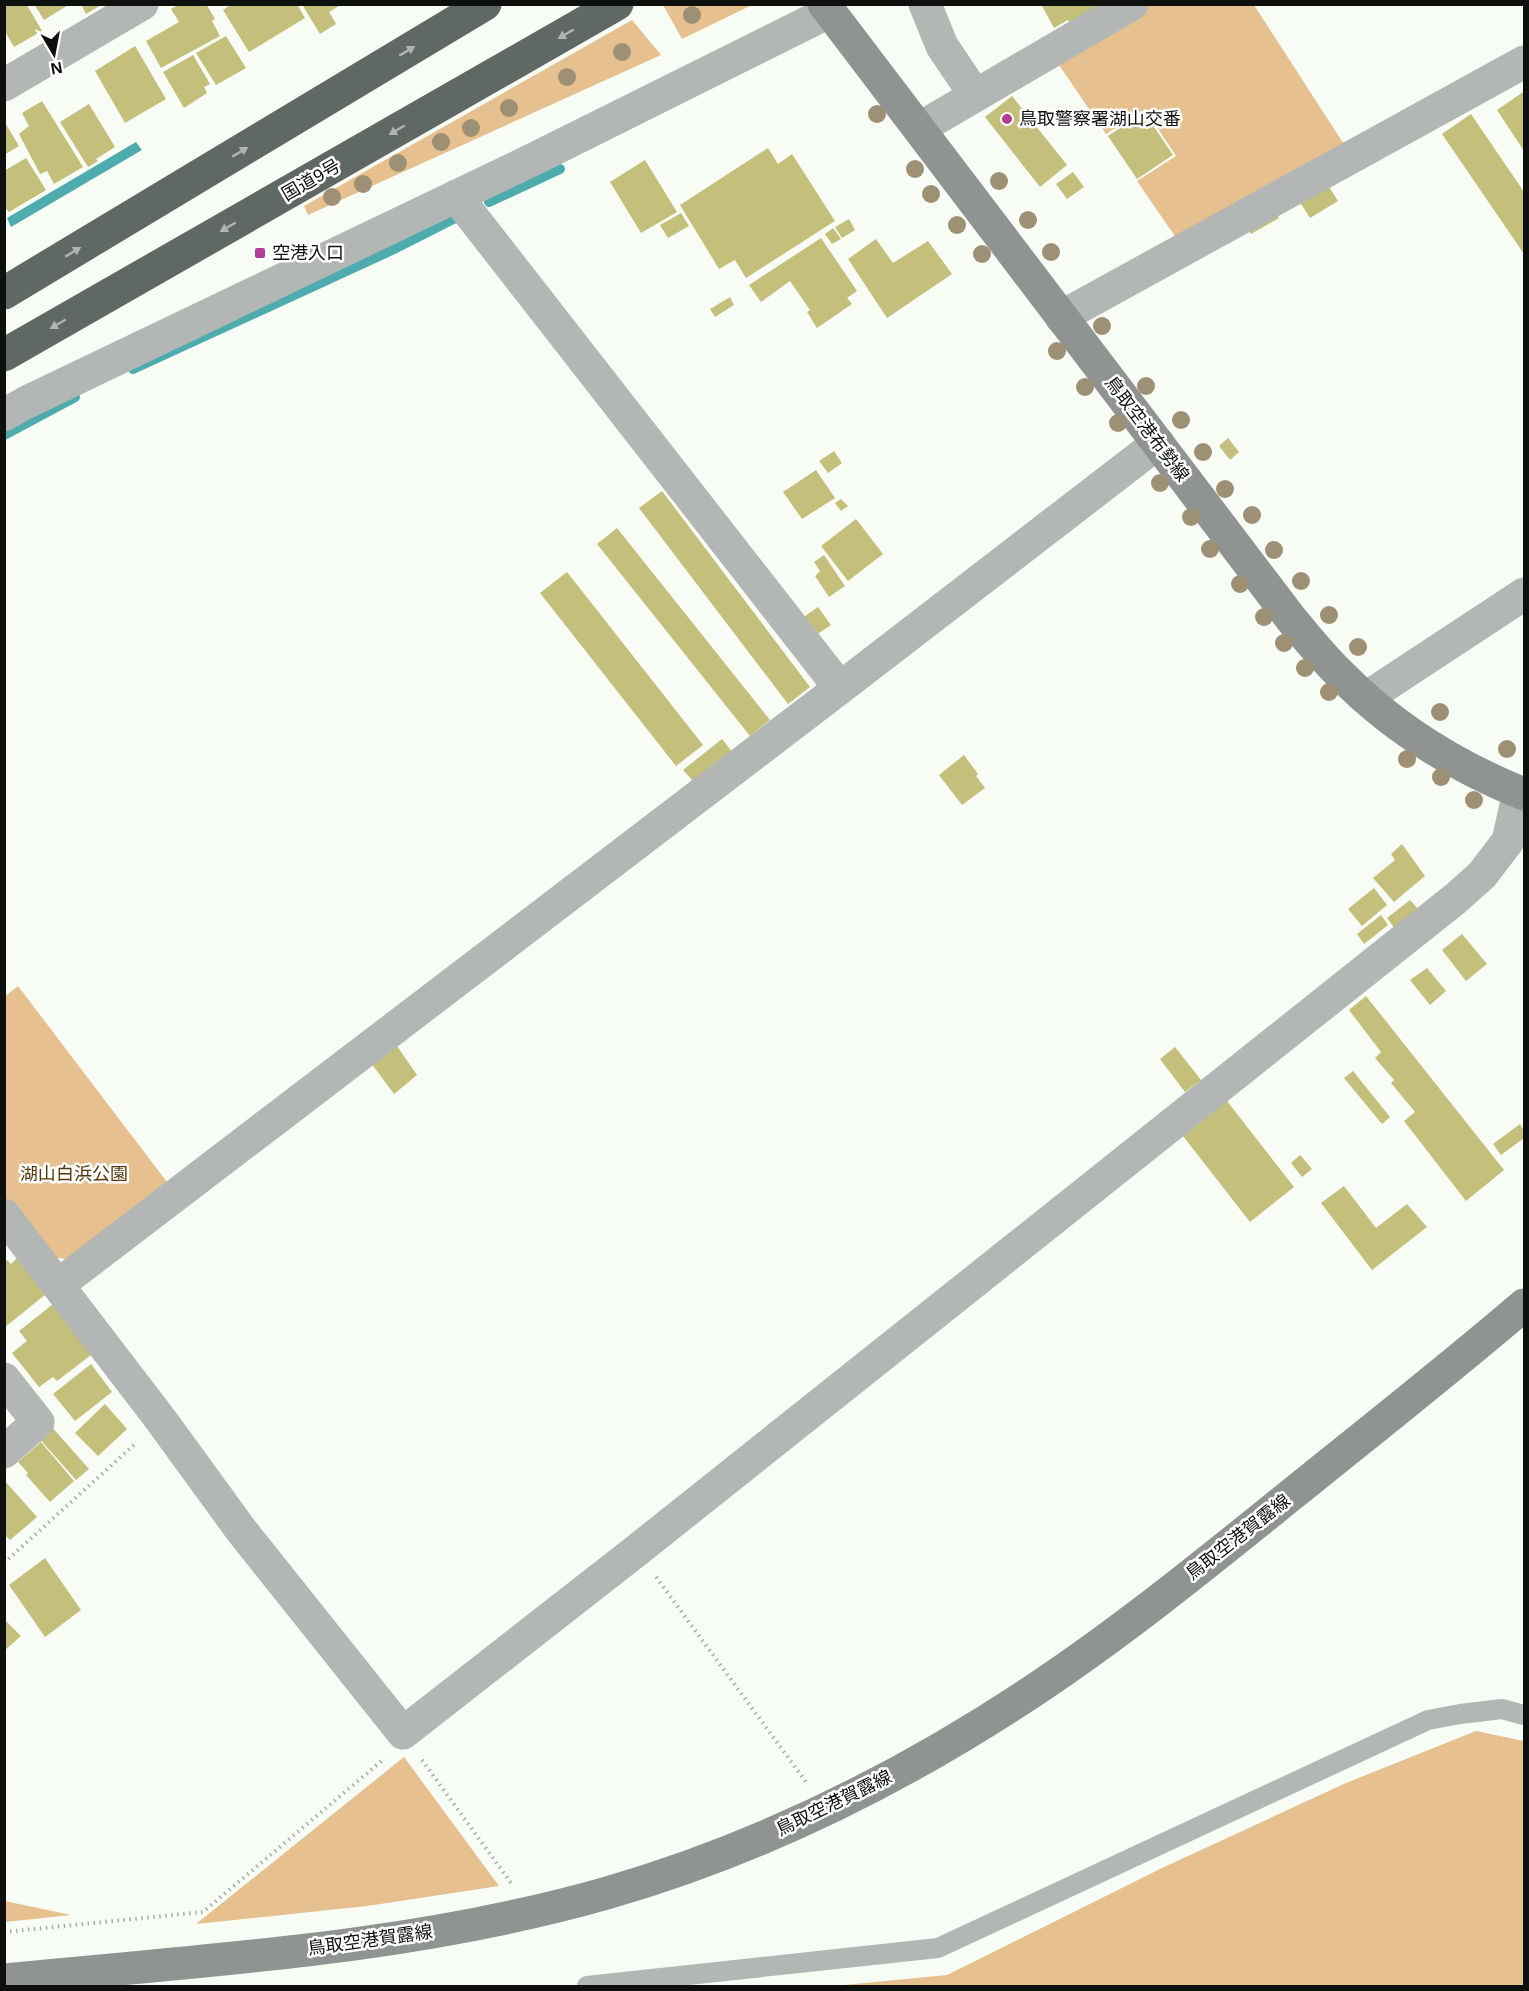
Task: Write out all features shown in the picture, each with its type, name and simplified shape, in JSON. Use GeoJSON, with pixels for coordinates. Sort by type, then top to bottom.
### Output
{"type":"FeatureCollection","features":[{"type":"Feature","properties":{"kind":"highway"},"geometry":{"type":"LineString","coordinates":[[4,293],[485,4]]}},
{"type":"Feature","properties":{"kind":"highway","name":"国道9号"},"geometry":{"type":"LineString","coordinates":[[4,355],[617,4]]}},
{"type":"Feature","properties":{"kind":"main road","name":"鳥取空港布勢線"},"geometry":{"type":"LineString","coordinates":[[826,8],[920,128],[1292,620],[1340,675],[1391,720],[1434,748],[1522,794]]}},
{"type":"Feature","properties":{"kind":"main road","name":"鳥取空港賀露線"},"geometry":{"type":"LineString","coordinates":[[4,1980],[344,1945],[437,1932],[532,1912],[634,1885],[706,1860],[826,1809],[928,1756],[1073,1664],[1231,1543],[1524,1305]]}},
{"type":"Feature","properties":{"kind":"street"},"geometry":{"type":"LineString","coordinates":[[4,85],[142,4]]}},
{"type":"Feature","properties":{"kind":"street"},"geometry":{"type":"LineString","coordinates":[[925,4],[942,46],[975,95]]}},
{"type":"Feature","properties":{"kind":"street"},"geometry":{"type":"LineString","coordinates":[[920,128],[1132,4]]}},
{"type":"Feature","properties":{"kind":"street"},"geometry":{"type":"LineString","coordinates":[[4,415],[456,196],[826,8]]}},
{"type":"Feature","properties":{"kind":"street"},"geometry":{"type":"LineString","coordinates":[[1061,317],[1524,62]]}},
{"type":"Feature","properties":{"kind":"street"},"geometry":{"type":"LineString","coordinates":[[456,196],[840,688]]}},
{"type":"Feature","properties":{"kind":"street"},"geometry":{"type":"LineString","coordinates":[[58,1285],[1158,443]]}},
{"type":"Feature","properties":{"kind":"street"},"geometry":{"type":"LineString","coordinates":[[1365,698],[1524,594]]}},
{"type":"Feature","properties":{"kind":"street"},"geometry":{"type":"LineString","coordinates":[[4,1215],[161,1420],[241,1530],[405,1736],[1462,892],[1482,874],[1508,841],[1522,794]]}},
{"type":"Feature","properties":{"kind":"street"},"geometry":{"type":"LineString","coordinates":[[4,1380],[39,1422],[4,1452]]}},
{"type":"Feature","properties":{"kind":"lane"},"geometry":{"type":"LineString","coordinates":[[587,1986],[938,1948],[1428,1720],[1502,1709],[1524,1715]]}},
{"type":"Feature","properties":{"kind":"path"},"geometry":{"type":"LineString","coordinates":[[4,1563],[161,1420]]}},
{"type":"Feature","properties":{"kind":"path"},"geometry":{"type":"LineString","coordinates":[[636,1551],[826,1809]]}},
{"type":"Feature","properties":{"kind":"path"},"geometry":{"type":"LineString","coordinates":[[4,1932],[203,1912],[405,1736],[532,1912]]}},
{"type":"Feature","properties":{"kind":"green space"},"geometry":{"type":"Polygon","coordinates":[[[663,5],[752,5],[682,39],[663,5]]]}},
{"type":"Feature","properties":{"kind":"green space"},"geometry":{"type":"Polygon","coordinates":[[[1148,5],[1254,5],[1349,152],[1181,245],[1137,181],[1176,156],[1145,109],[1106,134],[1055,59],[1148,5]]]}},
{"type":"Feature","properties":{"kind":"green space"},"geometry":{"type":"Polygon","coordinates":[[[632,20],[661,55],[308,215],[304,206],[632,20]]]}},
{"type":"Feature","properties":{"kind":"green space","name":"湖山白浜公園"},"geometry":{"type":"Polygon","coordinates":[[[18,986],[170,1186],[66,1259],[51,1257],[5,1206],[4,997],[18,986]]]}},
{"type":"Feature","properties":{"kind":"green space"},"geometry":{"type":"Polygon","coordinates":[[[1476,1731],[1524,1741],[1524,1986],[834,1986],[947,1975],[1162,1868],[1346,1783],[1476,1731]]]}},
{"type":"Feature","properties":{"kind":"green space"},"geometry":{"type":"Polygon","coordinates":[[[404,1757],[499,1886],[367,1906],[196,1924],[404,1757]]]}},
{"type":"Feature","properties":{"kind":"green space"},"geometry":{"type":"Polygon","coordinates":[[[5,1901],[71,1915],[5,1922],[5,1901]]]}},
{"type":"Feature","properties":{"kind":"water"},"geometry":{"type":"Polygon","coordinates":[[[136,142],[142,150],[11,227],[7,218],[136,142]]]}},
{"type":"Feature","properties":{"kind":"building"},"geometry":{"type":"Polygon","coordinates":[[[34,4],[70,4],[44,20],[34,4]]]}},
{"type":"Feature","properties":{"kind":"building"},"geometry":{"type":"Polygon","coordinates":[[[81,4],[103,4],[86,14],[81,4]]]}},
{"type":"Feature","properties":{"kind":"building"},"geometry":{"type":"Polygon","coordinates":[[[206,4],[215,19],[212,21],[220,36],[161,68],[146,41],[179,22],[171,9],[178,5],[206,4]]]}},
{"type":"Feature","properties":{"kind":"building"},"geometry":{"type":"Polygon","coordinates":[[[232,4],[297,4],[305,18],[249,52],[223,10],[232,4]]]}},
{"type":"Feature","properties":{"kind":"building"},"geometry":{"type":"Polygon","coordinates":[[[304,4],[342,4],[329,12],[336,24],[320,34],[303,6],[304,4]]]}},
{"type":"Feature","properties":{"kind":"building"},"geometry":{"type":"Polygon","coordinates":[[[1041,4],[1097,4],[1099,8],[1071,25],[1068,20],[1054,28],[1041,4]]]}},
{"type":"Feature","properties":{"kind":"building"},"geometry":{"type":"Polygon","coordinates":[[[4,5],[27,5],[42,31],[14,47],[4,30],[4,5]]]}},
{"type":"Feature","properties":{"kind":"building"},"geometry":{"type":"Polygon","coordinates":[[[226,36],[246,68],[216,85],[196,53],[226,36]]]}},
{"type":"Feature","properties":{"kind":"building"},"geometry":{"type":"Polygon","coordinates":[[[135,46],[166,99],[125,123],[95,71],[135,46]]]}},
{"type":"Feature","properties":{"kind":"building"},"geometry":{"type":"Polygon","coordinates":[[[193,55],[210,84],[204,87],[207,93],[184,108],[163,72],[193,55]]]}},
{"type":"Feature","properties":{"kind":"building"},"geometry":{"type":"Polygon","coordinates":[[[1523,92],[1524,95],[1524,151],[1497,110],[1523,92]]]}},
{"type":"Feature","properties":{"kind":"building"},"geometry":{"type":"Polygon","coordinates":[[[1012,96],[1067,165],[1040,187],[985,117],[1012,96]]]}},
{"type":"Feature","properties":{"kind":"building"},"geometry":{"type":"Polygon","coordinates":[[[42,101],[83,167],[54,184],[47,171],[40,174],[19,134],[29,126],[22,113],[42,101]]]}},
{"type":"Feature","properties":{"kind":"building"},"geometry":{"type":"Polygon","coordinates":[[[89,104],[115,147],[88,167],[60,122],[89,104]]]}},
{"type":"Feature","properties":{"kind":"building"},"geometry":{"type":"Polygon","coordinates":[[[1144,112],[1173,155],[1137,179],[1108,136],[1144,112]]]}},
{"type":"Feature","properties":{"kind":"building"},"geometry":{"type":"Polygon","coordinates":[[[1471,114],[1524,192],[1524,254],[1442,134],[1471,114]]]}},
{"type":"Feature","properties":{"kind":"building"},"geometry":{"type":"Polygon","coordinates":[[[4,121],[19,146],[4,155],[4,121]]]}},
{"type":"Feature","properties":{"kind":"building"},"geometry":{"type":"Polygon","coordinates":[[[768,148],[778,164],[792,154],[835,221],[746,278],[735,260],[719,269],[680,205],[768,148]]]}},
{"type":"Feature","properties":{"kind":"building"},"geometry":{"type":"Polygon","coordinates":[[[26,158],[46,190],[9,212],[4,207],[4,171],[26,158]]]}},
{"type":"Feature","properties":{"kind":"building"},"geometry":{"type":"Polygon","coordinates":[[[645,160],[677,212],[641,233],[610,182],[645,160]]]}},
{"type":"Feature","properties":{"kind":"building"},"geometry":{"type":"Polygon","coordinates":[[[1073,172],[1084,187],[1067,199],[1056,184],[1073,172]]]}},
{"type":"Feature","properties":{"kind":"building"},"geometry":{"type":"Polygon","coordinates":[[[1326,182],[1338,201],[1310,218],[1298,199],[1326,182]]]}},
{"type":"Feature","properties":{"kind":"building"},"geometry":{"type":"Polygon","coordinates":[[[1275,212],[1279,218],[1251,234],[1247,227],[1275,212]]]}},
{"type":"Feature","properties":{"kind":"building"},"geometry":{"type":"Polygon","coordinates":[[[681,213],[689,226],[668,238],[660,225],[681,213]]]}},
{"type":"Feature","properties":{"kind":"building"},"geometry":{"type":"Polygon","coordinates":[[[849,219],[855,230],[842,238],[835,227],[849,219]]]}},
{"type":"Feature","properties":{"kind":"building"},"geometry":{"type":"Polygon","coordinates":[[[833,228],[841,239],[832,244],[825,234],[833,228]]]}},
{"type":"Feature","properties":{"kind":"building"},"geometry":{"type":"Polygon","coordinates":[[[821,238],[857,291],[847,298],[852,304],[817,328],[807,312],[810,310],[790,281],[761,302],[749,285],[821,238]]]}},
{"type":"Feature","properties":{"kind":"building"},"geometry":{"type":"Polygon","coordinates":[[[876,239],[893,263],[928,241],[952,274],[887,318],[848,259],[876,239]]]}},
{"type":"Feature","properties":{"kind":"building"},"geometry":{"type":"Polygon","coordinates":[[[730,297],[734,305],[715,317],[710,309],[730,297]]]}},
{"type":"Feature","properties":{"kind":"building"},"geometry":{"type":"Polygon","coordinates":[[[1228,438],[1239,452],[1230,460],[1219,446],[1228,438]]]}},
{"type":"Feature","properties":{"kind":"building"},"geometry":{"type":"Polygon","coordinates":[[[834,451],[842,463],[828,473],[819,461],[834,451]]]}},
{"type":"Feature","properties":{"kind":"building"},"geometry":{"type":"Polygon","coordinates":[[[816,470],[835,498],[802,519],[783,492],[816,470]]]}},
{"type":"Feature","properties":{"kind":"building"},"geometry":{"type":"Polygon","coordinates":[[[662,491],[810,687],[788,704],[639,508],[662,491]]]}},
{"type":"Feature","properties":{"kind":"building"},"geometry":{"type":"Polygon","coordinates":[[[841,499],[848,506],[841,511],[835,503],[841,499]]]}},
{"type":"Feature","properties":{"kind":"building"},"geometry":{"type":"Polygon","coordinates":[[[856,519],[883,554],[848,581],[821,546],[856,519]]]}},
{"type":"Feature","properties":{"kind":"building"},"geometry":{"type":"Polygon","coordinates":[[[617,528],[770,720],[750,736],[597,544],[617,528]]]}},
{"type":"Feature","properties":{"kind":"building"},"geometry":{"type":"Polygon","coordinates":[[[824,555],[845,586],[829,597],[815,576],[820,571],[814,562],[824,555]]]}},
{"type":"Feature","properties":{"kind":"building"},"geometry":{"type":"Polygon","coordinates":[[[567,572],[703,745],[676,766],[540,593],[567,572]]]}},
{"type":"Feature","properties":{"kind":"building"},"geometry":{"type":"Polygon","coordinates":[[[818,607],[831,625],[810,639],[798,621],[818,607]]]}},
{"type":"Feature","properties":{"kind":"building"},"geometry":{"type":"Polygon","coordinates":[[[722,739],[734,754],[693,781],[683,770],[722,739]]]}},
{"type":"Feature","properties":{"kind":"building"},"geometry":{"type":"Polygon","coordinates":[[[964,755],[985,788],[962,805],[939,775],[964,755]]]}},
{"type":"Feature","properties":{"kind":"building"},"geometry":{"type":"Polygon","coordinates":[[[1402,844],[1425,876],[1394,902],[1373,878],[1395,860],[1391,854],[1402,844]]]}},
{"type":"Feature","properties":{"kind":"building"},"geometry":{"type":"Polygon","coordinates":[[[1374,888],[1387,905],[1362,926],[1348,909],[1374,888]]]}},
{"type":"Feature","properties":{"kind":"building"},"geometry":{"type":"Polygon","coordinates":[[[1410,900],[1419,910],[1395,929],[1387,918],[1410,900]]]}},
{"type":"Feature","properties":{"kind":"building"},"geometry":{"type":"Polygon","coordinates":[[[1381,915],[1388,925],[1364,944],[1357,934],[1381,915]]]}},
{"type":"Feature","properties":{"kind":"building"},"geometry":{"type":"Polygon","coordinates":[[[1462,934],[1487,964],[1466,981],[1442,950],[1462,934]]]}},
{"type":"Feature","properties":{"kind":"building"},"geometry":{"type":"Polygon","coordinates":[[[1427,968],[1446,991],[1430,1005],[1410,980],[1427,968]]]}},
{"type":"Feature","properties":{"kind":"building"},"geometry":{"type":"Polygon","coordinates":[[[1366,996],[1504,1170],[1466,1201],[1404,1121],[1415,1112],[1391,1083],[1394,1080],[1375,1058],[1381,1052],[1349,1010],[1366,996]]]}},
{"type":"Feature","properties":{"kind":"building"},"geometry":{"type":"Polygon","coordinates":[[[395,1043],[417,1075],[394,1094],[371,1063],[395,1043]]]}},
{"type":"Feature","properties":{"kind":"building"},"geometry":{"type":"Polygon","coordinates":[[[1175,1047],[1201,1080],[1185,1092],[1160,1059],[1175,1047]]]}},
{"type":"Feature","properties":{"kind":"building"},"geometry":{"type":"Polygon","coordinates":[[[1353,1071],[1390,1117],[1382,1124],[1344,1078],[1353,1071]]]}},
{"type":"Feature","properties":{"kind":"building"},"geometry":{"type":"Polygon","coordinates":[[[1227,1101],[1294,1187],[1250,1222],[1183,1136],[1227,1101]]]}},
{"type":"Feature","properties":{"kind":"building"},"geometry":{"type":"Polygon","coordinates":[[[1520,1124],[1524,1131],[1524,1138],[1501,1155],[1493,1144],[1520,1124]]]}},
{"type":"Feature","properties":{"kind":"building"},"geometry":{"type":"Polygon","coordinates":[[[1300,1155],[1312,1169],[1302,1177],[1291,1163],[1300,1155]]]}},
{"type":"Feature","properties":{"kind":"building"},"geometry":{"type":"Polygon","coordinates":[[[1344,1186],[1376,1228],[1407,1204],[1427,1227],[1372,1270],[1321,1203],[1344,1186]]]}},
{"type":"Feature","properties":{"kind":"building"},"geometry":{"type":"Polygon","coordinates":[[[18,1257],[46,1294],[4,1328],[4,1262],[7,1260],[11,1264],[18,1257]]]}},
{"type":"Feature","properties":{"kind":"building"},"geometry":{"type":"Polygon","coordinates":[[[57,1301],[91,1355],[57,1381],[53,1377],[39,1387],[12,1353],[27,1341],[19,1331],[57,1301]]]}},
{"type":"Feature","properties":{"kind":"building"},"geometry":{"type":"Polygon","coordinates":[[[91,1364],[112,1392],[75,1421],[53,1394],[91,1364]]]}},
{"type":"Feature","properties":{"kind":"building"},"geometry":{"type":"Polygon","coordinates":[[[105,1404],[127,1429],[98,1456],[75,1433],[105,1404]]]}},
{"type":"Feature","properties":{"kind":"building"},"geometry":{"type":"Polygon","coordinates":[[[51,1426],[89,1469],[76,1480],[38,1437],[51,1426]]]}},
{"type":"Feature","properties":{"kind":"building"},"geometry":{"type":"Polygon","coordinates":[[[41,1442],[74,1481],[50,1502],[26,1475],[28,1473],[18,1462],[41,1442]]]}},
{"type":"Feature","properties":{"kind":"building"},"geometry":{"type":"Polygon","coordinates":[[[4,1480],[37,1517],[10,1540],[4,1534],[4,1480]]]}},
{"type":"Feature","properties":{"kind":"building"},"geometry":{"type":"Polygon","coordinates":[[[45,1558],[81,1610],[45,1637],[9,1585],[45,1558]]]}},
{"type":"Feature","properties":{"kind":"building"},"geometry":{"type":"Polygon","coordinates":[[[4,1619],[21,1636],[4,1651],[4,1619]]]}},
{"type":"Feature","properties":{"kind":"waterway"},"geometry":{"type":"LineString","coordinates":[[489,202],[560,169]]}},
{"type":"Feature","properties":{"kind":"waterway"},"geometry":{"type":"LineString","coordinates":[[133,369],[392,250],[455,218]]}},
{"type":"Feature","properties":{"kind":"waterway"},"geometry":{"type":"LineString","coordinates":[[4,435],[75,397]]}},
{"type":"Feature","properties":{"kind":"place","name":"鳥取警察署湖山交番"},"geometry":{"type":"Point","coordinates":[1007,119]}},
{"type":"Feature","properties":{"kind":"place","name":"空港入口"},"geometry":{"type":"Point","coordinates":[260,253]}}]}
